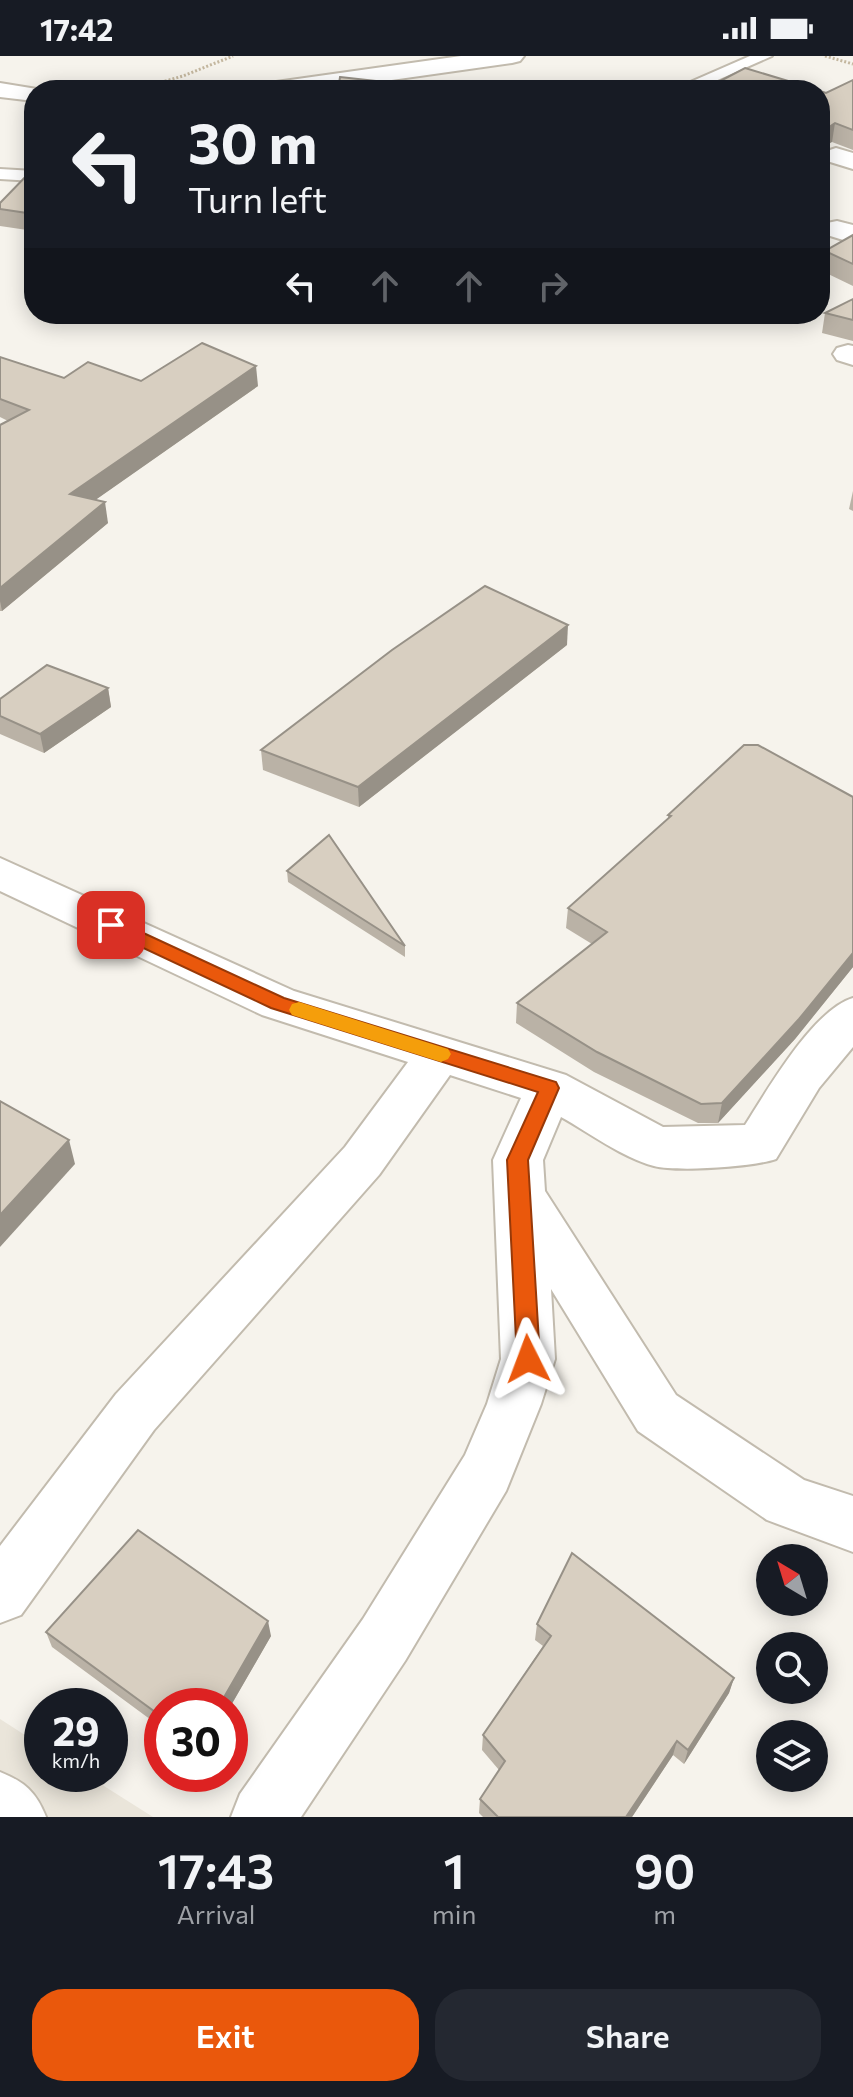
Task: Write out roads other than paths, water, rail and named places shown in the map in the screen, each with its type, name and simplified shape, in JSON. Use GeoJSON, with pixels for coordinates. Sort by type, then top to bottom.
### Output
{"type":"FeatureCollection","features":[{"type":"Feature","properties":{"kind":"street"},"geometry":{"type":"LineString","coordinates":[[340,80],[512,56]]}},
{"type":"Feature","properties":{"kind":"street"},"geometry":{"type":"LineString","coordinates":[[0,90],[24,93]]}},
{"type":"Feature","properties":{"kind":"street"},"geometry":{"type":"LineString","coordinates":[[0,873],[278,1003],[549,1088],[657,1147],[759,1145],[802,1075],[853,1015]]}},
{"type":"Feature","properties":{"kind":"street"},"geometry":{"type":"LineString","coordinates":[[0,1594],[135,1412],[362,1161],[440,1054]]}},
{"type":"Feature","properties":{"kind":"street"},"geometry":{"type":"LineString","coordinates":[[263,1817],[384,1640],[486,1472],[514,1404],[528,1359],[518,1160],[549,1088]]}},
{"type":"Feature","properties":{"kind":"street"},"geometry":{"type":"LineString","coordinates":[[520,1195],[657,1413],[787,1501],[853,1524]]}},
{"type":"Feature","properties":{"kind":"street"},"geometry":{"type":"LineString","coordinates":[[0,1804],[14,1817]]}},
{"type":"Feature","properties":{"kind":"lane"},"geometry":{"type":"LineString","coordinates":[[705,80],[764,56]]}},
{"type":"Feature","properties":{"kind":"lane"},"geometry":{"type":"LineString","coordinates":[[0,174],[24,175]]}}]}
